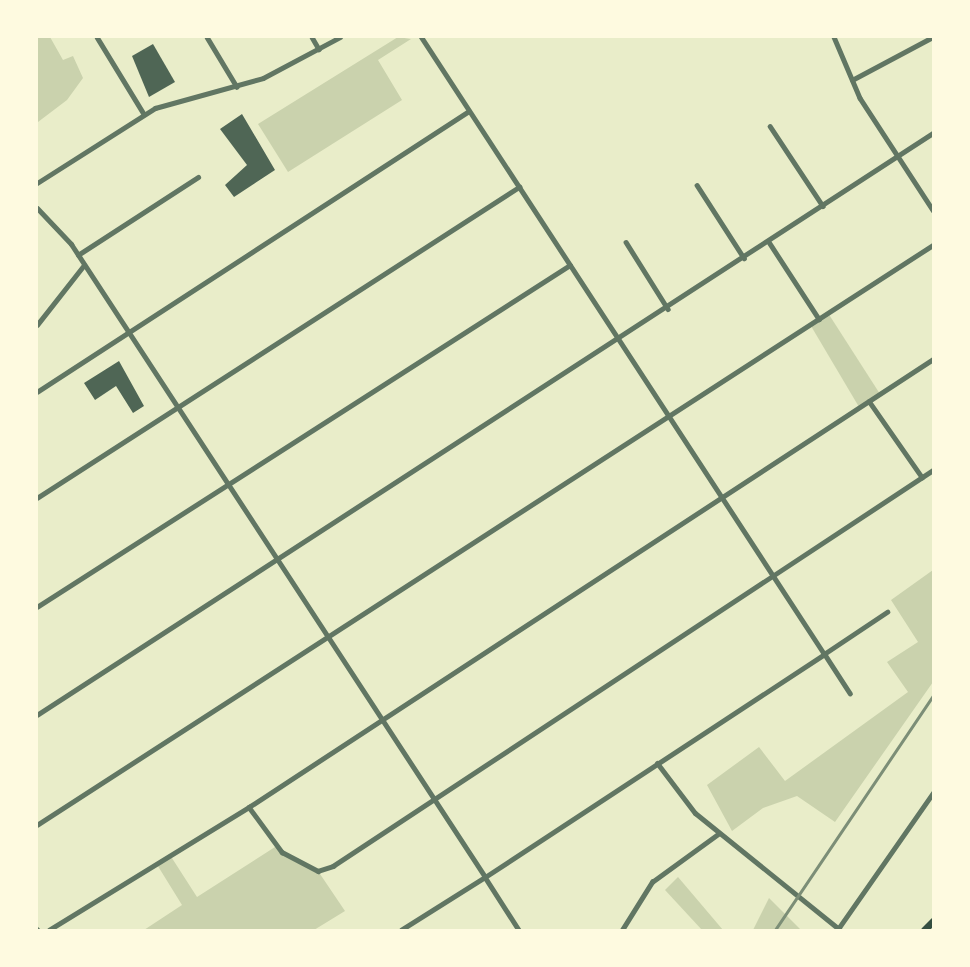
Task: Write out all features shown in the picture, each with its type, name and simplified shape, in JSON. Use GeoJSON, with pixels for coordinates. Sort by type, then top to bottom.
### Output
{"type":"FeatureCollection","features":[{"type":"Feature","properties":{"kind":"main road"},"geometry":{"type":"LineString","coordinates":[[924,930],[933,921]]}},
{"type":"Feature","properties":{"kind":"street"},"geometry":{"type":"LineString","coordinates":[[97,37],[144,114]]}},
{"type":"Feature","properties":{"kind":"street"},"geometry":{"type":"LineString","coordinates":[[207,37],[237,88]]}},
{"type":"Feature","properties":{"kind":"street"},"geometry":{"type":"LineString","coordinates":[[312,37],[319,49]]}},
{"type":"Feature","properties":{"kind":"street"},"geometry":{"type":"LineString","coordinates":[[37,183],[144,114],[237,88],[340,37]]}},
{"type":"Feature","properties":{"kind":"street"},"geometry":{"type":"LineString","coordinates":[[421,37],[850,694]]}},
{"type":"Feature","properties":{"kind":"street"},"geometry":{"type":"LineString","coordinates":[[834,37],[852,80],[933,210]]}},
{"type":"Feature","properties":{"kind":"street"},"geometry":{"type":"LineString","coordinates":[[852,80],[933,37]]}},
{"type":"Feature","properties":{"kind":"street"},"geometry":{"type":"LineString","coordinates":[[37,392],[469,111]]}},
{"type":"Feature","properties":{"kind":"street"},"geometry":{"type":"LineString","coordinates":[[770,126],[823,206]]}},
{"type":"Feature","properties":{"kind":"street"},"geometry":{"type":"LineString","coordinates":[[37,715],[668,309],[933,133]]}},
{"type":"Feature","properties":{"kind":"street"},"geometry":{"type":"LineString","coordinates":[[78,255],[198,177]]}},
{"type":"Feature","properties":{"kind":"street"},"geometry":{"type":"LineString","coordinates":[[698,185],[744,258]]}},
{"type":"Feature","properties":{"kind":"street"},"geometry":{"type":"LineString","coordinates":[[37,498],[519,187]]}},
{"type":"Feature","properties":{"kind":"street"},"geometry":{"type":"LineString","coordinates":[[37,208],[78,255],[519,930]]}},
{"type":"Feature","properties":{"kind":"street"},"geometry":{"type":"LineString","coordinates":[[626,242],[668,309]]}},
{"type":"Feature","properties":{"kind":"street"},"geometry":{"type":"LineString","coordinates":[[769,242],[819,319]]}},
{"type":"Feature","properties":{"kind":"street"},"geometry":{"type":"LineString","coordinates":[[37,825],[671,418],[933,245]]}},
{"type":"Feature","properties":{"kind":"street"},"geometry":{"type":"LineString","coordinates":[[37,325],[84,265]]}},
{"type":"Feature","properties":{"kind":"street"},"geometry":{"type":"LineString","coordinates":[[37,607],[569,265]]}},
{"type":"Feature","properties":{"kind":"street"},"geometry":{"type":"LineString","coordinates":[[48,930],[249,807],[933,359]]}},
{"type":"Feature","properties":{"kind":"street"},"geometry":{"type":"LineString","coordinates":[[869,401],[922,477]]}},
{"type":"Feature","properties":{"kind":"street"},"geometry":{"type":"LineString","coordinates":[[249,807],[275,847],[318,871],[434,800],[933,470]]}},
{"type":"Feature","properties":{"kind":"street"},"geometry":{"type":"LineString","coordinates":[[401,930],[887,612]]}},
{"type":"Feature","properties":{"kind":"street"},"geometry":{"type":"LineString","coordinates":[[657,763],[719,834],[839,930],[933,793]]}},
{"type":"Feature","properties":{"kind":"street"},"geometry":{"type":"LineString","coordinates":[[622,930],[652,881],[719,834]]}},
{"type":"Feature","properties":{"kind":"green space"},"geometry":{"type":"Polygon","coordinates":[[[37,37],[50,37],[63,60],[73,56],[83,78],[67,100],[38,122],[37,37]]]}},
{"type":"Feature","properties":{"kind":"green space"},"geometry":{"type":"Polygon","coordinates":[[[398,37],[411,39],[378,60],[402,100],[288,172],[258,124],[398,37]]]}},
{"type":"Feature","properties":{"kind":"green space"},"geometry":{"type":"Polygon","coordinates":[[[828,313],[880,394],[859,407],[811,326],[828,313]]]}},
{"type":"Feature","properties":{"kind":"green space"},"geometry":{"type":"Polygon","coordinates":[[[933,570],[933,682],[835,822],[797,796],[763,808],[732,831],[707,785],[759,747],[785,781],[908,692],[887,662],[918,642],[891,600],[933,570]]]}},
{"type":"Feature","properties":{"kind":"green space"},"geometry":{"type":"Polygon","coordinates":[[[275,847],[318,871],[345,911],[314,930],[144,930],[182,905],[156,863],[170,855],[197,897],[275,847]]]}},
{"type":"Feature","properties":{"kind":"green space"},"geometry":{"type":"Polygon","coordinates":[[[678,877],[723,930],[702,930],[665,890],[678,877]]]}},
{"type":"Feature","properties":{"kind":"green space"},"geometry":{"type":"Polygon","coordinates":[[[769,898],[801,930],[753,930],[769,898]]]}},
{"type":"Feature","properties":{"kind":"building"},"geometry":{"type":"Polygon","coordinates":[[[153,44],[175,82],[149,97],[132,56],[153,44]]]}},
{"type":"Feature","properties":{"kind":"building"},"geometry":{"type":"Polygon","coordinates":[[[242,114],[275,170],[234,197],[225,185],[247,165],[220,129],[242,114]]]}},
{"type":"Feature","properties":{"kind":"building"},"geometry":{"type":"Polygon","coordinates":[[[119,361],[144,406],[133,413],[116,386],[95,400],[84,383],[119,361]]]}},
{"type":"Feature","properties":{"kind":"railway"},"geometry":{"type":"LineString","coordinates":[[775,930],[933,696]]}}]}
